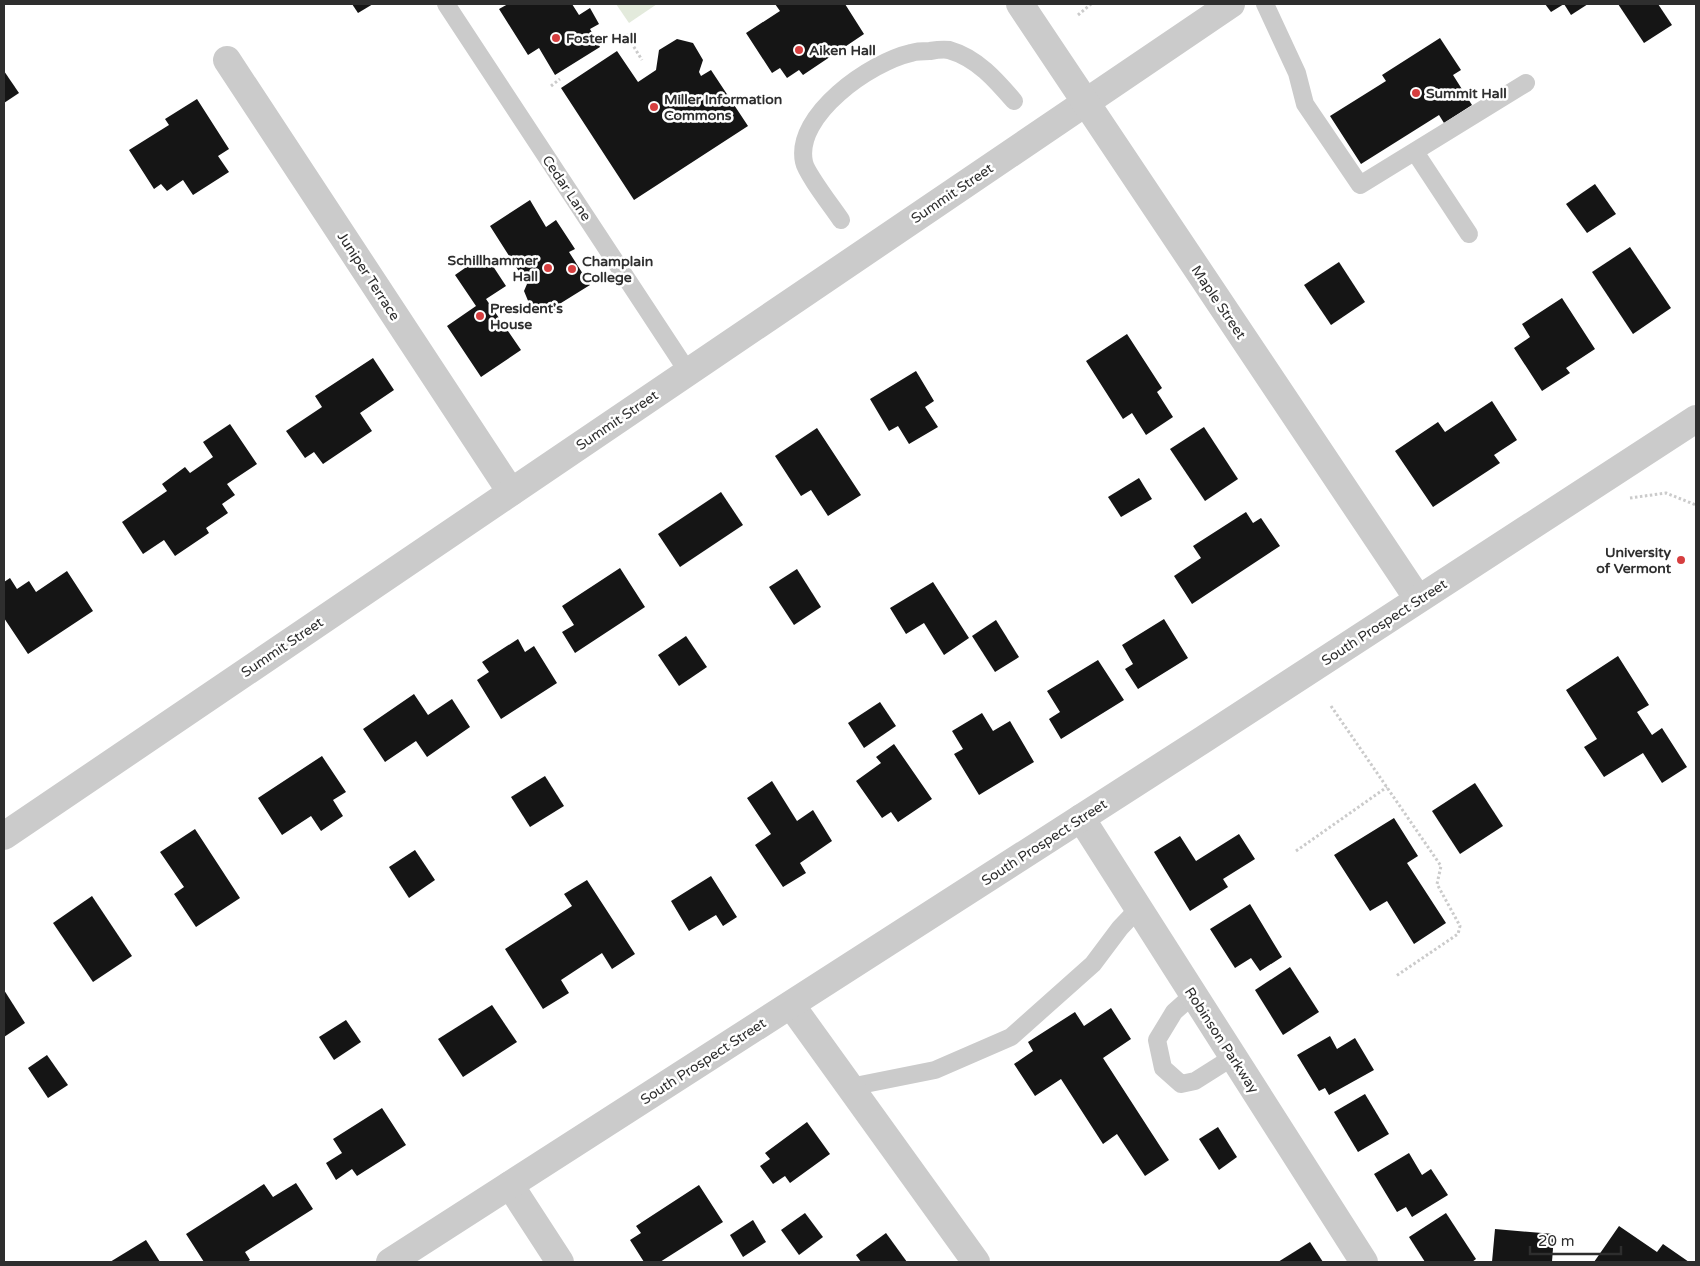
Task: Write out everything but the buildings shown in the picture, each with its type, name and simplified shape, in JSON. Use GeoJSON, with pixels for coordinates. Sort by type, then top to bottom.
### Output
{"type":"FeatureCollection","features":[{"type":"Feature","properties":{"kind":"street","name":"Maple Street"},"geometry":{"type":"LineString","coordinates":[[1020,4],[1418,599]]}},
{"type":"Feature","properties":{"kind":"street","name":"Summit Street"},"geometry":{"type":"LineString","coordinates":[[4,836],[1230,4]]}},
{"type":"Feature","properties":{"kind":"street","name":"Juniper Terrace"},"geometry":{"type":"LineString","coordinates":[[227,60],[511,492]]}},
{"type":"Feature","properties":{"kind":"street","name":"South Prospect Street"},"geometry":{"type":"LineString","coordinates":[[390,1262],[791,1005],[1696,419]]}},
{"type":"Feature","properties":{"kind":"street","name":"Robinson Parkway"},"geometry":{"type":"LineString","coordinates":[[1080,818],[1364,1262]]}},
{"type":"Feature","properties":{"kind":"street"},"geometry":{"type":"LineString","coordinates":[[791,1005],[976,1262]]}},
{"type":"Feature","properties":{"kind":"street"},"geometry":{"type":"LineString","coordinates":[[510,1185],[560,1262]]}},
{"type":"Feature","properties":{"kind":"lane","name":"Cedar Lane"},"geometry":{"type":"LineString","coordinates":[[446,4],[688,372]]}},
{"type":"Feature","properties":{"kind":"lane"},"geometry":{"type":"LineString","coordinates":[[1265,4],[1297,73],[1305,104],[1360,184],[1526,83]]}},
{"type":"Feature","properties":{"kind":"lane"},"geometry":{"type":"LineString","coordinates":[[841,220],[804,163],[804,138],[816,118],[836,95],[874,69],[911,52],[948,50],[968,58],[992,75],[1014,102]]}},
{"type":"Feature","properties":{"kind":"lane"},"geometry":{"type":"LineString","coordinates":[[1415,152],[1469,234]]}},
{"type":"Feature","properties":{"kind":"lane"},"geometry":{"type":"LineString","coordinates":[[850,1087],[936,1070],[1011,1037],[1093,964],[1120,928],[1138,909]]}},
{"type":"Feature","properties":{"kind":"lane"},"geometry":{"type":"LineString","coordinates":[[1193,995],[1174,1012],[1157,1040],[1163,1068],[1181,1084],[1196,1081],[1233,1057]]}},
{"type":"Feature","properties":{"kind":"path"},"geometry":{"type":"LineString","coordinates":[[1078,15],[1091,4]]}},
{"type":"Feature","properties":{"kind":"path"},"geometry":{"type":"LineString","coordinates":[[626,34],[642,60]]}},
{"type":"Feature","properties":{"kind":"path"},"geometry":{"type":"LineString","coordinates":[[551,86],[560,79]]}},
{"type":"Feature","properties":{"kind":"path"},"geometry":{"type":"LineString","coordinates":[[1592,486],[1624,498],[1666,493],[1696,506]]}},
{"type":"Feature","properties":{"kind":"path"},"geometry":{"type":"LineString","coordinates":[[1331,706],[1441,866],[1436,884],[1460,926],[1458,934],[1396,976]]}},
{"type":"Feature","properties":{"kind":"path"},"geometry":{"type":"LineString","coordinates":[[1296,851],[1387,787]]}},
{"type":"Feature","properties":{"kind":"shaded area"},"geometry":{"type":"Polygon","coordinates":[[[616,4],[657,4],[629,23],[616,4]]]}},
{"type":"Feature","properties":{"kind":"place","name":"Foster Hall"},"geometry":{"type":"Point","coordinates":[556,38]}},
{"type":"Feature","properties":{"kind":"place","name":"Aiken Hall"},"geometry":{"type":"Point","coordinates":[799,50]}},
{"type":"Feature","properties":{"kind":"place","name":"Summit Hall"},"geometry":{"type":"Point","coordinates":[1416,93]}},
{"type":"Feature","properties":{"kind":"place","name":"Miller Information Commons"},"geometry":{"type":"Point","coordinates":[654,107]}},
{"type":"Feature","properties":{"kind":"place","name":"Schillhammer Hall"},"geometry":{"type":"Point","coordinates":[548,268]}},
{"type":"Feature","properties":{"kind":"place","name":"Champlain College"},"geometry":{"type":"Point","coordinates":[572,269]}},
{"type":"Feature","properties":{"kind":"place","name":"President's House"},"geometry":{"type":"Point","coordinates":[480,316]}},
{"type":"Feature","properties":{"kind":"place","name":"University of Vermont"},"geometry":{"type":"Point","coordinates":[1681,560]}}]}
